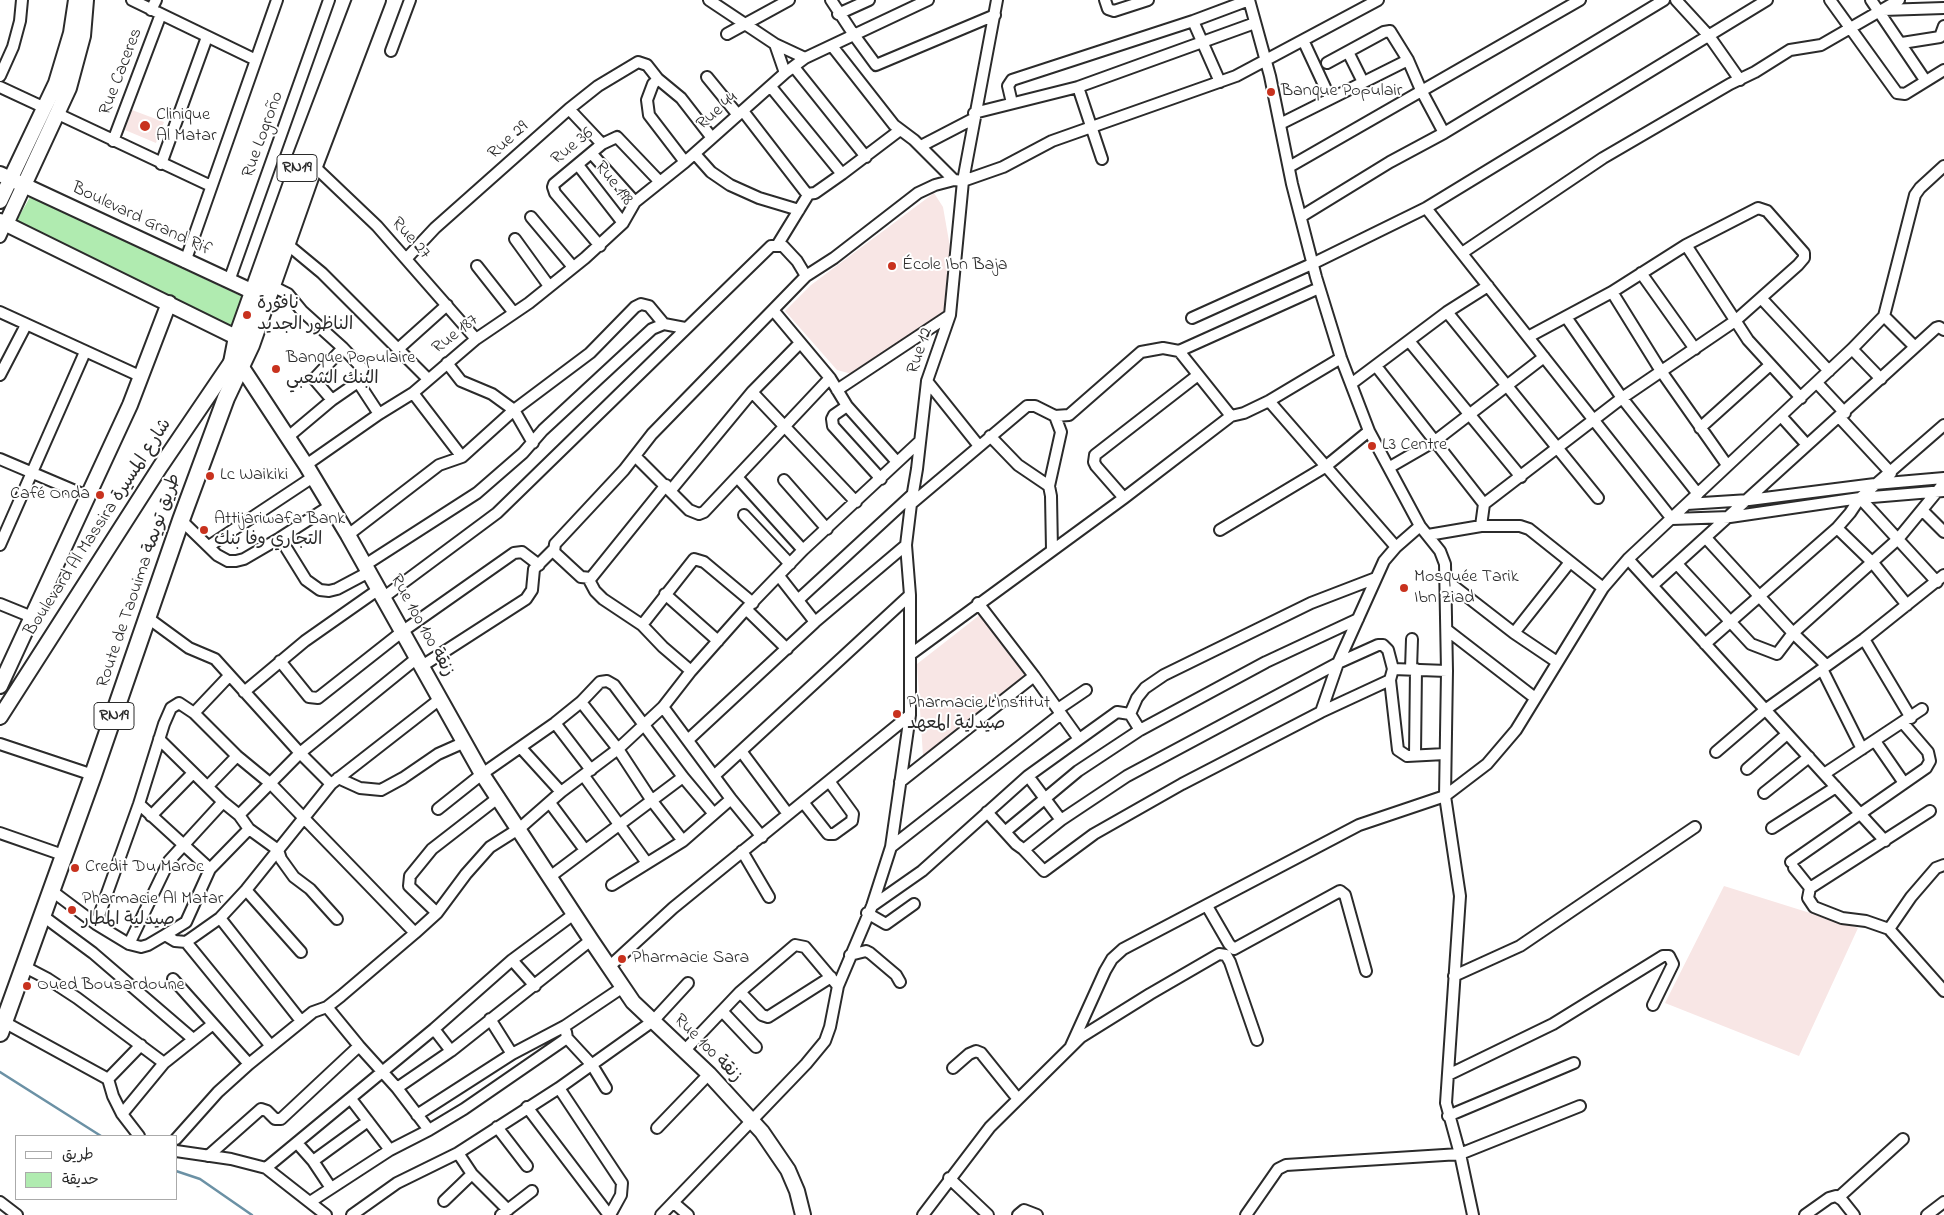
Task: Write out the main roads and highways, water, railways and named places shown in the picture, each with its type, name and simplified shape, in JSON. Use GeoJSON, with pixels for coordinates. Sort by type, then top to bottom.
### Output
{"type":"FeatureCollection","features":[{"type":"Feature","properties":{"kind":"main road","name":"RN19"},"geometry":{"type":"LineString","coordinates":[[264,292],[301,158],[361,0]]}},
{"type":"Feature","properties":{"kind":"main road","name":"RN19"},"geometry":{"type":"LineString","coordinates":[[264,292],[287,244],[314,166],[377,0]]}},
{"type":"Feature","properties":{"kind":"main road","name":"Route de Taouima طريق تويمة"},"geometry":{"type":"LineString","coordinates":[[2,1028],[5,1000],[25,967],[44,916],[63,855],[226,398],[244,341],[264,292]]}},
{"type":"Feature","properties":{"kind":"waterway"},"geometry":{"type":"LineString","coordinates":[[0,1072],[99,1135]]}},
{"type":"Feature","properties":{"kind":"waterway"},"geometry":{"type":"LineString","coordinates":[[178,1172],[200,1179],[252,1215]]}},
{"type":"Feature","properties":{"kind":"place","name":"Banque Populair"},"geometry":{"type":"Point","coordinates":[1271,92]}},
{"type":"Feature","properties":{"kind":"place","name":"Clinique Al Matar"},"geometry":{"type":"Point","coordinates":[145,126]}},
{"type":"Feature","properties":{"kind":"place","name":"École Ibn Baja"},"geometry":{"type":"Point","coordinates":[892,266]}},
{"type":"Feature","properties":{"kind":"place","name":"نافورة الناظور الجديد"},"geometry":{"type":"Point","coordinates":[247,315]}},
{"type":"Feature","properties":{"kind":"place","name":"Banque Populaire البنك الشعبي"},"geometry":{"type":"Point","coordinates":[276,369]}},
{"type":"Feature","properties":{"kind":"place","name":"L3 Centre"},"geometry":{"type":"Point","coordinates":[1372,446]}},
{"type":"Feature","properties":{"kind":"place","name":"Lc Waikiki"},"geometry":{"type":"Point","coordinates":[210,476]}},
{"type":"Feature","properties":{"kind":"place","name":"Café Onda"},"geometry":{"type":"Point","coordinates":[100,495]}},
{"type":"Feature","properties":{"kind":"place","name":"Attijariwafa Bank التجاري وفا بنك"},"geometry":{"type":"Point","coordinates":[204,530]}},
{"type":"Feature","properties":{"kind":"place","name":"Mosquée Tarik Ibn Ziad"},"geometry":{"type":"Point","coordinates":[1404,588]}},
{"type":"Feature","properties":{"kind":"place","name":"Pharmacie L'Institut صيدلية المعهد"},"geometry":{"type":"Point","coordinates":[897,714]}},
{"type":"Feature","properties":{"kind":"place","name":"Credit Du Maroc"},"geometry":{"type":"Point","coordinates":[75,868]}},
{"type":"Feature","properties":{"kind":"place","name":"Pharmacie Al Matar صيدلية المطار"},"geometry":{"type":"Point","coordinates":[72,910]}},
{"type":"Feature","properties":{"kind":"place","name":"Pharmacie Sara"},"geometry":{"type":"Point","coordinates":[622,959]}},
{"type":"Feature","properties":{"kind":"place","name":"Oued Bousardoune"},"geometry":{"type":"Point","coordinates":[27,986]}}]}
